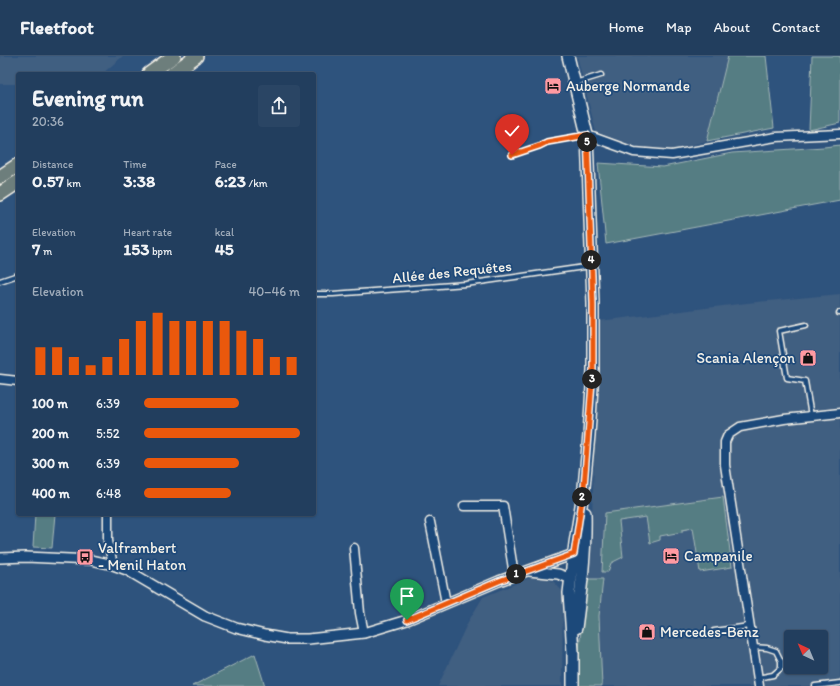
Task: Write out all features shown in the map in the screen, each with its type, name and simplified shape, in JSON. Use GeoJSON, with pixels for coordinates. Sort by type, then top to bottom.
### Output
{"type":"FeatureCollection","features":[{"type":"Feature","properties":{"kind":"highway"},"geometry":{"type":"LineString","coordinates":[[152,72],[174,56]]}},
{"type":"Feature","properties":{"kind":"highway"},"geometry":{"type":"LineString","coordinates":[[175,72],[196,56]]}},
{"type":"Feature","properties":{"kind":"highway"},"geometry":{"type":"LineString","coordinates":[[0,177],[16,166]]}},
{"type":"Feature","properties":{"kind":"highway"},"geometry":{"type":"LineString","coordinates":[[0,194],[16,183]]}},
{"type":"Feature","properties":{"kind":"main road"},"geometry":{"type":"LineString","coordinates":[[568,56],[587,135],[592,266],[593,370],[584,487],[569,593],[573,652],[573,686]]}},
{"type":"Feature","properties":{"kind":"main road"},"geometry":{"type":"LineString","coordinates":[[573,652],[581,588],[585,536],[584,487]]}},
{"type":"Feature","properties":{"kind":"main road"},"geometry":{"type":"LineString","coordinates":[[574,554],[580,555],[578,582],[581,588]]}},
{"type":"Feature","properties":{"kind":"street"},"geometry":{"type":"LineString","coordinates":[[587,135],[634,152],[672,155],[776,137],[840,134]]}},
{"type":"Feature","properties":{"kind":"street"},"geometry":{"type":"LineString","coordinates":[[0,379],[16,381]]}},
{"type":"Feature","properties":{"kind":"street"},"geometry":{"type":"LineString","coordinates":[[758,682],[725,466],[725,442],[728,435],[740,426],[784,419],[840,413]]}},
{"type":"Feature","properties":{"kind":"street"},"geometry":{"type":"LineString","coordinates":[[464,506],[503,506],[514,575]]}},
{"type":"Feature","properties":{"kind":"street"},"geometry":{"type":"LineString","coordinates":[[108,516],[108,541],[112,564]]}},
{"type":"Feature","properties":{"kind":"street"},"geometry":{"type":"LineString","coordinates":[[430,522],[446,603]]}},
{"type":"Feature","properties":{"kind":"street"},"geometry":{"type":"LineString","coordinates":[[354,548],[360,613],[364,633]]}},
{"type":"Feature","properties":{"kind":"street"},"geometry":{"type":"LineString","coordinates":[[0,558],[26,557],[91,560],[112,564],[127,570],[205,616],[236,628],[265,636],[287,639],[308,639],[364,633],[407,620],[514,575],[574,554]]}},
{"type":"Feature","properties":{"kind":"street"},"geometry":{"type":"LineString","coordinates":[[528,570],[558,574],[572,579]]}},
{"type":"Feature","properties":{"kind":"lane"},"geometry":{"type":"LineString","coordinates":[[574,84],[601,75]]}},
{"type":"Feature","properties":{"kind":"lane"},"geometry":{"type":"LineString","coordinates":[[512,155],[547,142],[587,135]]}},
{"type":"Feature","properties":{"kind":"lane","name":"Allée des Requêtes"},"geometry":{"type":"LineString","coordinates":[[316,294],[466,284],[592,266]]}},
{"type":"Feature","properties":{"kind":"lane"},"geometry":{"type":"LineString","coordinates":[[0,281],[16,276]]}},
{"type":"Feature","properties":{"kind":"lane"},"geometry":{"type":"LineString","coordinates":[[806,324],[779,331],[787,378],[804,381],[811,416]]}},
{"type":"Feature","properties":{"kind":"lane"},"geometry":{"type":"LineString","coordinates":[[714,631],[749,626]]}},
{"type":"Feature","properties":{"kind":"lane"},"geometry":{"type":"LineString","coordinates":[[753,647],[767,648],[776,651],[781,661],[781,668],[773,675],[758,682]]}},
{"type":"Feature","properties":{"kind":"lane"},"geometry":{"type":"LineString","coordinates":[[816,686],[840,682]]}},
{"type":"Feature","properties":{"kind":"shaded area"},"geometry":{"type":"Polygon","coordinates":[[[0,56],[123,56],[104,72],[16,72],[16,84],[0,84],[0,56]]]}},
{"type":"Feature","properties":{"kind":"shaded area"},"geometry":{"type":"Polygon","coordinates":[[[577,56],[728,56],[707,141],[672,150],[639,147],[596,132],[577,56]]]}},
{"type":"Feature","properties":{"kind":"shaded area"},"geometry":{"type":"Polygon","coordinates":[[[840,294],[840,686],[580,686],[578,657],[591,545],[599,321],[747,303],[840,294]]]}},
{"type":"Feature","properties":{"kind":"shaded area"},"geometry":{"type":"Polygon","coordinates":[[[532,577],[544,577],[554,582],[563,592],[562,686],[438,686],[468,622],[483,597],[532,577]]]}},
{"type":"Feature","properties":{"kind":"green space"},"geometry":{"type":"Polygon","coordinates":[[[728,56],[766,56],[774,128],[707,141],[728,56]]]}},
{"type":"Feature","properties":{"kind":"green space"},"geometry":{"type":"Polygon","coordinates":[[[812,56],[840,56],[840,123],[809,130],[812,56]]]}},
{"type":"Feature","properties":{"kind":"green space"},"geometry":{"type":"Polygon","coordinates":[[[840,145],[840,200],[606,244],[598,163],[663,167],[732,153],[840,145]]]}},
{"type":"Feature","properties":{"kind":"green space"},"geometry":{"type":"Polygon","coordinates":[[[723,497],[732,567],[700,572],[693,528],[682,530],[682,532],[660,536],[660,540],[650,543],[646,517],[619,521],[623,557],[611,563],[608,572],[602,572],[605,513],[723,497]]]}},
{"type":"Feature","properties":{"kind":"green space"},"geometry":{"type":"Polygon","coordinates":[[[35,516],[55,516],[52,548],[33,547],[35,516]]]}},
{"type":"Feature","properties":{"kind":"green space"},"geometry":{"type":"Polygon","coordinates":[[[587,579],[603,579],[599,616],[602,686],[579,686],[578,657],[587,579]]]}},
{"type":"Feature","properties":{"kind":"green space"},"geometry":{"type":"Polygon","coordinates":[[[255,654],[265,686],[192,686],[255,654]]]}},
{"type":"Feature","properties":{"kind":"place","name":"Auberge Normande"},"geometry":{"type":"Point","coordinates":[553,86]}},
{"type":"Feature","properties":{"kind":"place","name":"Scania Alençon"},"geometry":{"type":"Point","coordinates":[808,358]}},
{"type":"Feature","properties":{"kind":"place","name":"Campanile"},"geometry":{"type":"Point","coordinates":[671,556]}},
{"type":"Feature","properties":{"kind":"place","name":"Valframbert - Menil Haton"},"geometry":{"type":"Point","coordinates":[85,557]}},
{"type":"Feature","properties":{"kind":"place","name":"Mercedes-Benz"},"geometry":{"type":"Point","coordinates":[647,632]}},
{"type":"Feature","properties":{"kind":"route"},"geometry":{"type":"LineString","coordinates":[[407,620],[499,581],[574,554],[584,487],[593,370],[593,304],[587,135],[547,142],[512,155]]}}]}
